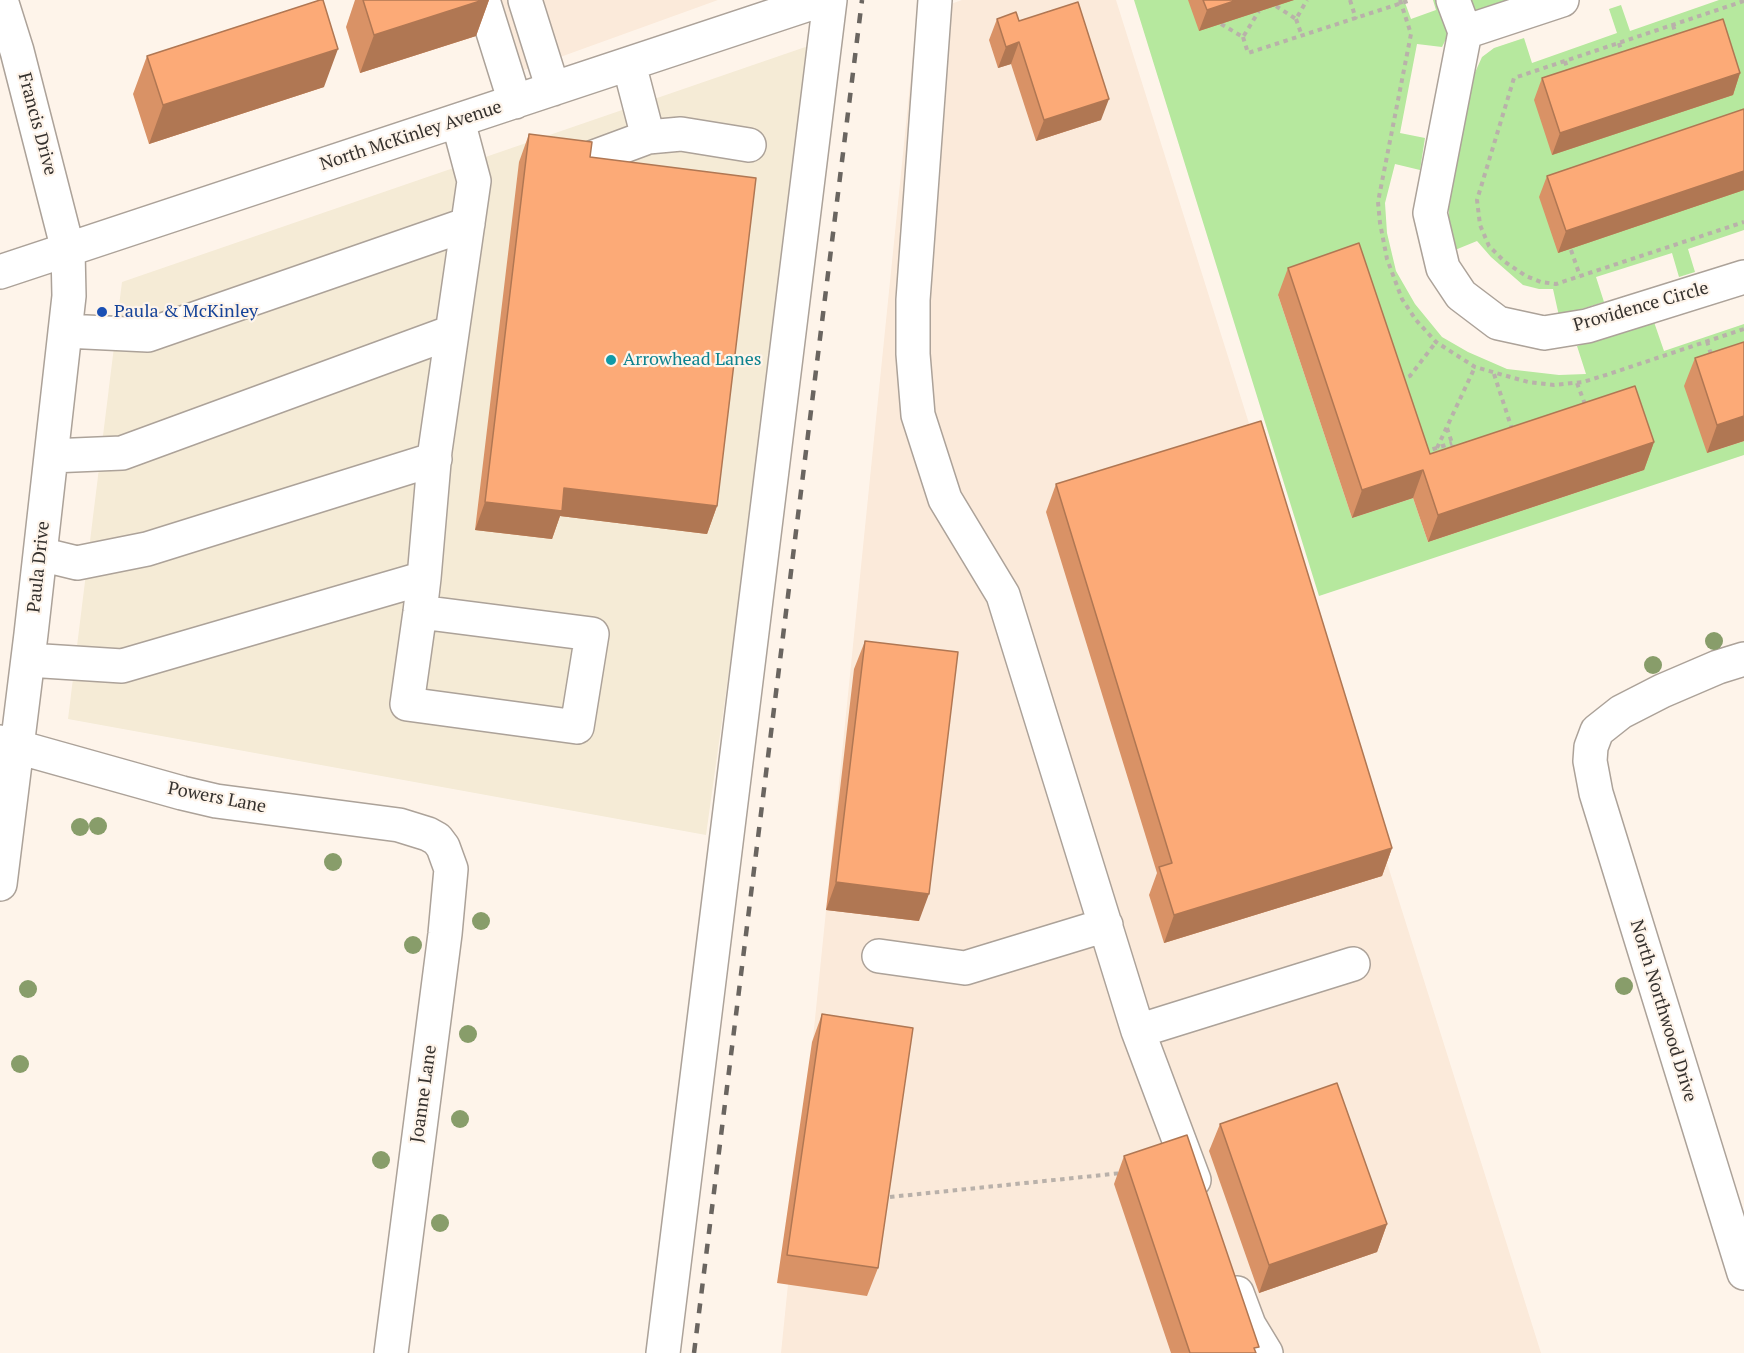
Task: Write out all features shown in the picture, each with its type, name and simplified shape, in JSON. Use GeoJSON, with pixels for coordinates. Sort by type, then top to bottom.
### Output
{"type":"FeatureCollection","features":[{"type":"Feature","properties":{"kind":"street","name":"Francis Drive"},"geometry":{"type":"LineString","coordinates":[[1,0],[17,51],[68,250]]}},
{"type":"Feature","properties":{"kind":"street"},"geometry":{"type":"LineString","coordinates":[[483,0],[515,102]]}},
{"type":"Feature","properties":{"kind":"street"},"geometry":{"type":"LineString","coordinates":[[525,0],[553,89]]}},
{"type":"Feature","properties":{"kind":"street","name":"North McKinley Avenue"},"geometry":{"type":"LineString","coordinates":[[0,272],[821,0]]}},
{"type":"Feature","properties":{"kind":"street"},"geometry":{"type":"LineString","coordinates":[[663,1353],[830,0]]}},
{"type":"Feature","properties":{"kind":"street"},"geometry":{"type":"LineString","coordinates":[[935,0],[913,300],[913,354],[918,415],[945,499],[1003,595],[1138,1031],[1204,1205]]}},
{"type":"Feature","properties":{"kind":"street"},"geometry":{"type":"LineString","coordinates":[[1453,0],[1465,32],[1562,0]]}},
{"type":"Feature","properties":{"kind":"street","name":"Providence Circle"},"geometry":{"type":"LineString","coordinates":[[1465,32],[1430,213],[1443,268],[1461,295],[1498,323],[1544,333],[1587,326],[1744,277]]}},
{"type":"Feature","properties":{"kind":"street"},"geometry":{"type":"LineString","coordinates":[[629,64],[648,137]]}},
{"type":"Feature","properties":{"kind":"street"},"geometry":{"type":"LineString","coordinates":[[420,612],[592,634],[577,727],[407,704],[424,578],[435,459],[474,181],[458,121]]}},
{"type":"Feature","properties":{"kind":"street"},"geometry":{"type":"LineString","coordinates":[[594,157],[648,137],[681,134],[749,145]]}},
{"type":"Feature","properties":{"kind":"street"},"geometry":{"type":"LineString","coordinates":[[65,332],[148,335],[468,224]]}},
{"type":"Feature","properties":{"kind":"street","name":"Paula Drive"},"geometry":{"type":"LineString","coordinates":[[0,885],[8,744],[28,660],[69,296],[68,250]]}},
{"type":"Feature","properties":{"kind":"street"},"geometry":{"type":"LineString","coordinates":[[51,456],[122,453],[452,332]]}},
{"type":"Feature","properties":{"kind":"street"},"geometry":{"type":"LineString","coordinates":[[40,554],[76,563],[147,549],[435,459]]}},
{"type":"Feature","properties":{"kind":"street"},"geometry":{"type":"LineString","coordinates":[[28,660],[122,666],[424,578]]}},
{"type":"Feature","properties":{"kind":"street","name":"North Northwood Drive"},"geometry":{"type":"LineString","coordinates":[[1744,659],[1718,667],[1662,691],[1621,712],[1597,731],[1591,747],[1590,761],[1596,793],[1744,1273]]}},
{"type":"Feature","properties":{"kind":"street","name":"Powers Lane"},"geometry":{"type":"LineString","coordinates":[[8,744],[216,801],[399,825],[437,839]]}},
{"type":"Feature","properties":{"kind":"street","name":"Joanne Lane"},"geometry":{"type":"LineString","coordinates":[[391,1353],[445,934],[451,869],[437,839]]}},
{"type":"Feature","properties":{"kind":"street"},"geometry":{"type":"LineString","coordinates":[[879,956],[965,968],[1106,925]]}},
{"type":"Feature","properties":{"kind":"street"},"geometry":{"type":"LineString","coordinates":[[1138,1031],[1353,964]]}},
{"type":"Feature","properties":{"kind":"street"},"geometry":{"type":"LineString","coordinates":[[1228,1271],[1249,1325],[1266,1353]]}},
{"type":"Feature","properties":{"kind":"path"},"geometry":{"type":"LineString","coordinates":[[1296,19],[1306,0]]}},
{"type":"Feature","properties":{"kind":"path"},"geometry":{"type":"LineString","coordinates":[[1350,0],[1356,19]]}},
{"type":"Feature","properties":{"kind":"path"},"geometry":{"type":"LineString","coordinates":[[1221,24],[1243,37],[1248,53],[1411,0]]}},
{"type":"Feature","properties":{"kind":"path"},"geometry":{"type":"LineString","coordinates":[[1744,1],[1514,78],[1477,200],[1480,225],[1489,246],[1505,262],[1526,276],[1540,282],[1556,284],[1744,222]]}},
{"type":"Feature","properties":{"kind":"path"},"geometry":{"type":"LineString","coordinates":[[1401,2],[1411,34]]}},
{"type":"Feature","properties":{"kind":"path"},"geometry":{"type":"LineString","coordinates":[[1276,6],[1296,19],[1302,36]]}},
{"type":"Feature","properties":{"kind":"path"},"geometry":{"type":"LineString","coordinates":[[1243,37],[1258,11]]}},
{"type":"Feature","properties":{"kind":"path"},"geometry":{"type":"LineString","coordinates":[[1673,25],[1678,42]]}},
{"type":"Feature","properties":{"kind":"path"},"geometry":{"type":"LineString","coordinates":[[1619,43],[1624,60]]}},
{"type":"Feature","properties":{"kind":"path"},"geometry":{"type":"LineString","coordinates":[[1565,61],[1570,78]]}},
{"type":"Feature","properties":{"kind":"path"},"geometry":{"type":"LineString","coordinates":[[1571,250],[1580,276]]}},
{"type":"Feature","properties":{"kind":"path"},"geometry":{"type":"LineString","coordinates":[[1707,341],[1714,364]]}},
{"type":"Feature","properties":{"kind":"path"},"geometry":{"type":"LineString","coordinates":[[1399,380],[1410,376],[1436,342]]}},
{"type":"Feature","properties":{"kind":"path"},"geometry":{"type":"LineString","coordinates":[[1437,448],[1475,367]]}},
{"type":"Feature","properties":{"kind":"path"},"geometry":{"type":"LineString","coordinates":[[1494,373],[1515,438]]}},
{"type":"Feature","properties":{"kind":"path"},"geometry":{"type":"LineString","coordinates":[[1577,383],[1588,414]]}},
{"type":"Feature","properties":{"kind":"path"},"geometry":{"type":"LineString","coordinates":[[1447,427],[1455,451]]}},
{"type":"Feature","properties":{"kind":"path"},"geometry":{"type":"LineString","coordinates":[[1420,453],[1452,443]]}},
{"type":"Feature","properties":{"kind":"path"},"geometry":{"type":"LineString","coordinates":[[1430,450],[1433,459]]}},
{"type":"Feature","properties":{"kind":"path"},"geometry":{"type":"LineString","coordinates":[[890,1197],[1127,1172]]}},
{"type":"Feature","properties":{"kind":"shaded area"},"geometry":{"type":"Polygon","coordinates":[[[494,0],[718,0],[516,73],[494,0]]]}},
{"type":"Feature","properties":{"kind":"shaded area"},"geometry":{"type":"Polygon","coordinates":[[[962,0],[1116,0],[1541,1353],[781,1353],[917,16],[962,0]]]}},
{"type":"Feature","properties":{"kind":"shaded area"},"geometry":{"type":"Polygon","coordinates":[[[817,43],[706,835],[68,719],[122,282],[817,43]]]}},
{"type":"Feature","properties":{"kind":"green space"},"geometry":{"type":"Polygon","coordinates":[[[1134,0],[1404,0],[1411,19],[1436,10],[1433,0],[1513,0],[1452,27],[1442,47],[1417,44],[1400,133],[1425,138],[1420,170],[1395,164],[1385,203],[1387,233],[1396,271],[1415,304],[1442,337],[1468,352],[1507,369],[1559,375],[1586,374],[1577,346],[1654,322],[1664,351],[1744,324],[1744,366],[1707,453],[1744,441],[1744,455],[1319,596],[1134,0]],[[1278,295],[1352,518],[1413,498],[1428,542],[1644,470],[1420,482],[1278,295]]]}},
{"type":"Feature","properties":{"kind":"green space"},"geometry":{"type":"Polygon","coordinates":[[[1719,0],[1744,0],[1744,230],[1688,249],[1695,272],[1679,277],[1672,253],[1596,277],[1604,302],[1559,316],[1553,289],[1539,289],[1523,285],[1491,257],[1477,241],[1455,250],[1450,235],[1448,198],[1473,77],[1482,57],[1494,48],[1524,38],[1532,63],[1617,33],[1609,9],[1621,5],[1630,31],[1719,0]]]}},
{"type":"Feature","properties":{"kind":"building"},"geometry":{"type":"Polygon","coordinates":[[[323,0],[338,49],[163,105],[147,56],[323,0]]]}},
{"type":"Feature","properties":{"kind":"building"},"geometry":{"type":"Polygon","coordinates":[[[363,0],[483,0],[374,35],[363,0]]]}},
{"type":"Feature","properties":{"kind":"building"},"geometry":{"type":"Polygon","coordinates":[[[1203,0],[1237,0],[1207,10],[1203,0]]]}},
{"type":"Feature","properties":{"kind":"building"},"geometry":{"type":"Polygon","coordinates":[[[1078,2],[1109,99],[1044,120],[1019,42],[1006,47],[997,19],[1016,12],[1019,21],[1078,2]]]}},
{"type":"Feature","properties":{"kind":"building"},"geometry":{"type":"Polygon","coordinates":[[[1723,19],[1740,73],[1560,133],[1542,78],[1723,19]]]}},
{"type":"Feature","properties":{"kind":"building"},"geometry":{"type":"Polygon","coordinates":[[[1744,109],[1744,171],[1566,231],[1547,176],[1744,109]]]}},
{"type":"Feature","properties":{"kind":"building","name":"Arrowhead Lanes"},"geometry":{"type":"Polygon","coordinates":[[[529,134],[592,142],[590,157],[756,178],[717,506],[564,488],[562,511],[485,502],[529,134]]]}},
{"type":"Feature","properties":{"kind":"building"},"geometry":{"type":"Polygon","coordinates":[[[1359,243],[1430,454],[1635,386],[1654,442],[1438,515],[1423,470],[1362,490],[1288,268],[1359,243]]]}},
{"type":"Feature","properties":{"kind":"building"},"geometry":{"type":"Polygon","coordinates":[[[1744,342],[1744,416],[1717,425],[1695,358],[1744,342]]]}},
{"type":"Feature","properties":{"kind":"building"},"geometry":{"type":"Polygon","coordinates":[[[1261,421],[1392,848],[1174,915],[1159,867],[1172,863],[1056,484],[1261,421]]]}},
{"type":"Feature","properties":{"kind":"building"},"geometry":{"type":"Polygon","coordinates":[[[865,641],[958,652],[929,894],[836,882],[865,641]]]}},
{"type":"Feature","properties":{"kind":"building"},"geometry":{"type":"Polygon","coordinates":[[[822,1014],[913,1028],[878,1268],[787,1255],[822,1014]]]}},
{"type":"Feature","properties":{"kind":"building"},"geometry":{"type":"Polygon","coordinates":[[[1337,1083],[1387,1224],[1269,1265],[1220,1124],[1337,1083]]]}},
{"type":"Feature","properties":{"kind":"building"},"geometry":{"type":"Polygon","coordinates":[[[1187,1135],[1259,1347],[1254,1348],[1256,1353],[1190,1353],[1124,1156],[1187,1135]]]}},
{"type":"Feature","properties":{"kind":"railway"},"geometry":{"type":"LineString","coordinates":[[694,1353],[862,0]]}},
{"type":"Feature","properties":{"kind":"place","name":"Paula & McKinley"},"geometry":{"type":"Point","coordinates":[102,312]}},
{"type":"Feature","properties":{"kind":"place","name":"Arrowhead Lanes"},"geometry":{"type":"Point","coordinates":[611,360]}}]}
